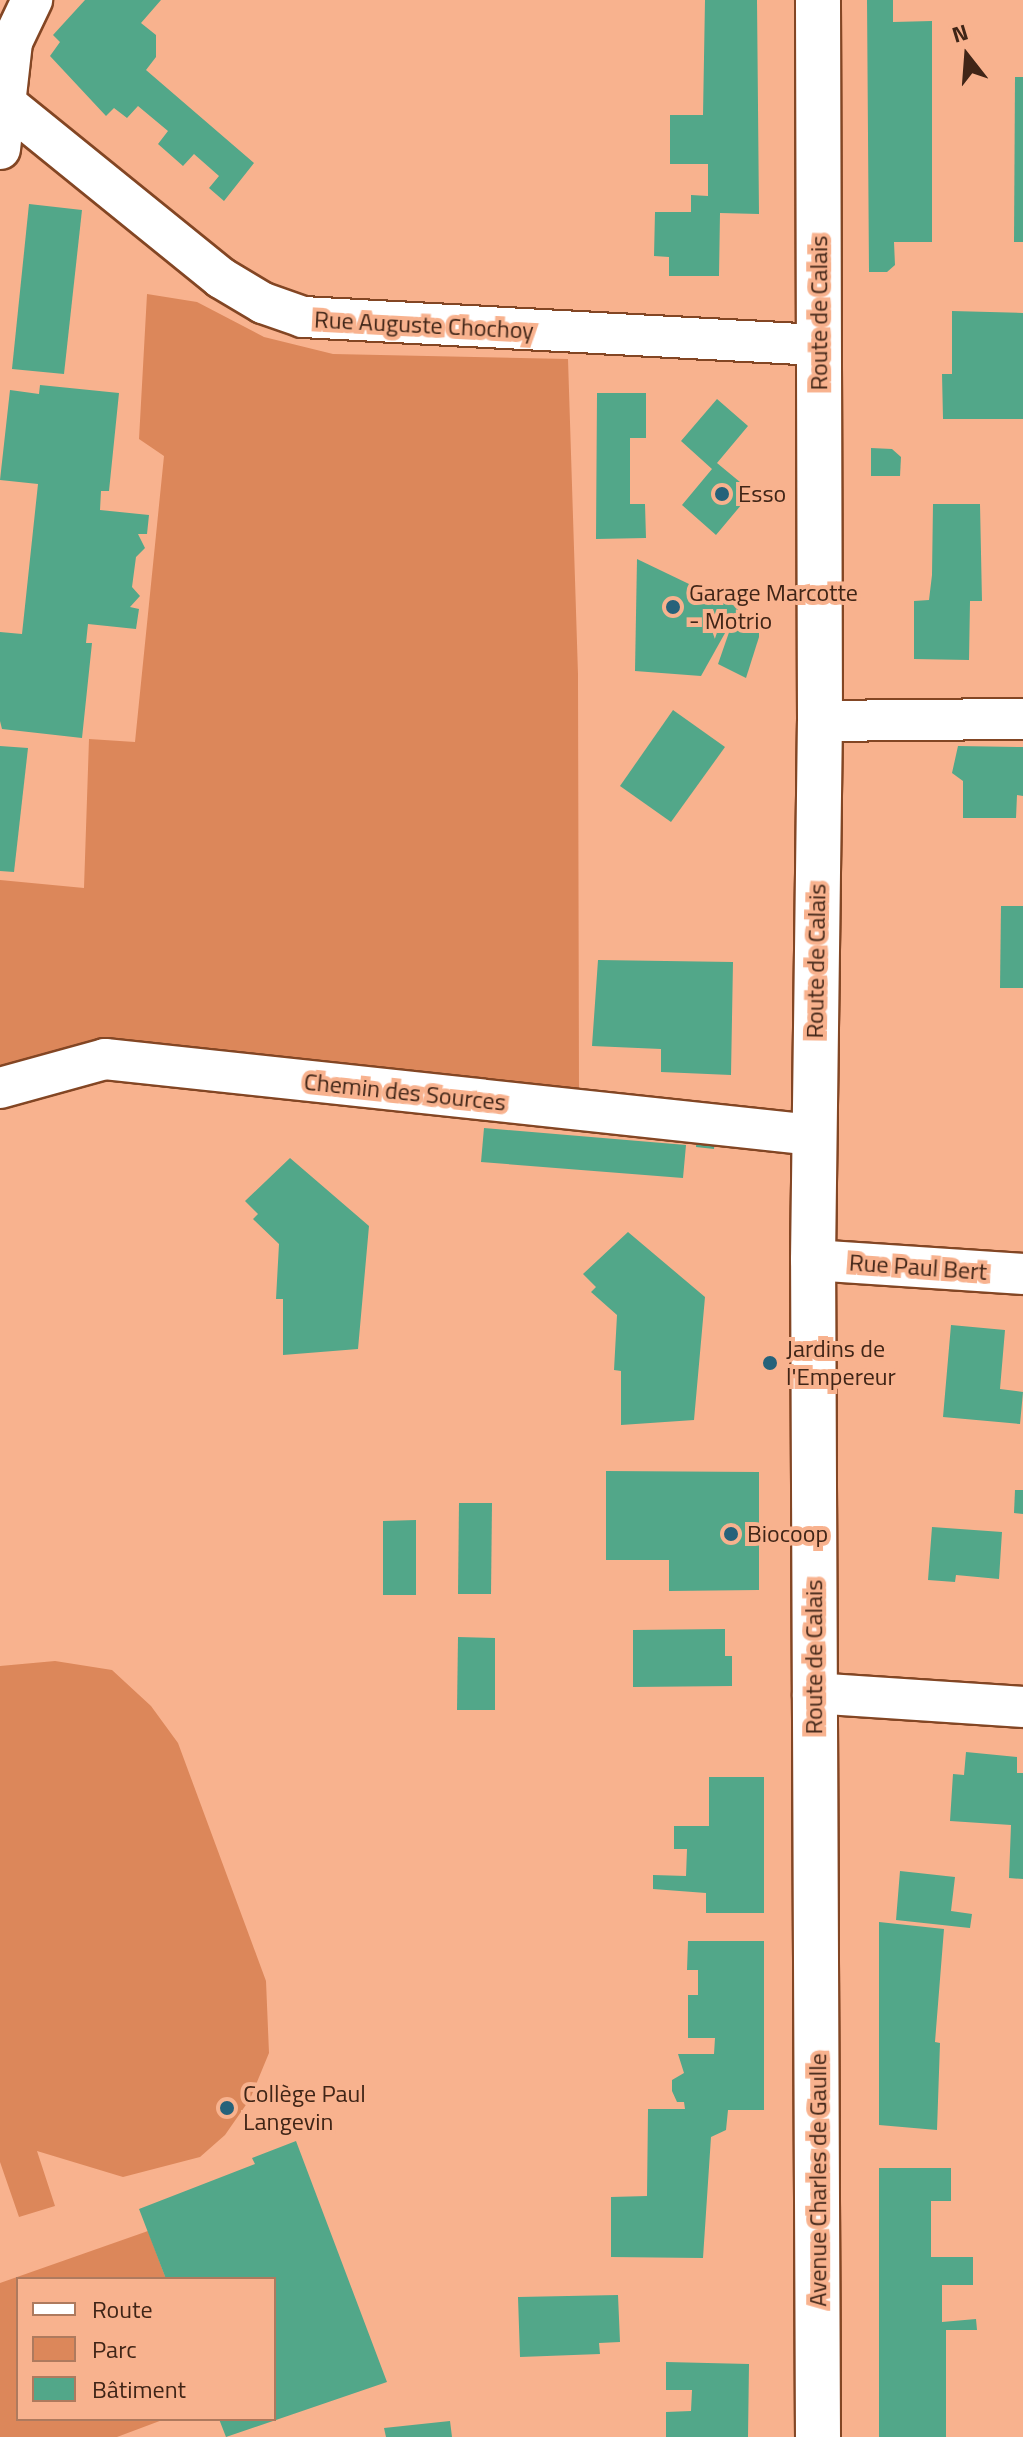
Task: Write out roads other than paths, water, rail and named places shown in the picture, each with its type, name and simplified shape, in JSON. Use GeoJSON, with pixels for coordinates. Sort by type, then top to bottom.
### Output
{"type":"FeatureCollection","features":[{"type":"Feature","properties":{"kind":"main road","name":"Route de Calais"},"geometry":{"type":"LineString","coordinates":[[818,0],[820,721],[813,1260],[813,1693],[818,1922]]}},
{"type":"Feature","properties":{"kind":"main road","name":"Avenue Charles de Gaulle"},"geometry":{"type":"LineString","coordinates":[[818,1922],[818,2437]]}},
{"type":"Feature","properties":{"kind":"street"},"geometry":{"type":"LineString","coordinates":[[0,149],[12,42],[32,0]]}},
{"type":"Feature","properties":{"kind":"street","name":"Rue Auguste Chochoy"},"geometry":{"type":"LineString","coordinates":[[5,103],[221,278],[263,303],[303,317],[819,345]]}},
{"type":"Feature","properties":{"kind":"street"},"geometry":{"type":"LineString","coordinates":[[820,721],[1023,719]]}},
{"type":"Feature","properties":{"kind":"street","name":"Chemin des Sources"},"geometry":{"type":"LineString","coordinates":[[0,1088],[105,1059],[814,1135]]}},
{"type":"Feature","properties":{"kind":"street","name":"Rue Paul Bert"},"geometry":{"type":"LineString","coordinates":[[813,1260],[1023,1274]]}},
{"type":"Feature","properties":{"kind":"street"},"geometry":{"type":"LineString","coordinates":[[813,1693],[1023,1707]]}},
{"type":"Feature","properties":{"kind":"place","name":"Esso"},"geometry":{"type":"Point","coordinates":[722,494]}},
{"type":"Feature","properties":{"kind":"place","name":"Garage Marcotte - Motrio"},"geometry":{"type":"Point","coordinates":[673,607]}},
{"type":"Feature","properties":{"kind":"place","name":"Jardins de l'Empereur"},"geometry":{"type":"Point","coordinates":[770,1363]}},
{"type":"Feature","properties":{"kind":"place","name":"Biocoop"},"geometry":{"type":"Point","coordinates":[731,1534]}},
{"type":"Feature","properties":{"kind":"place","name":"Collège Paul Langevin"},"geometry":{"type":"Point","coordinates":[227,2108]}}]}
